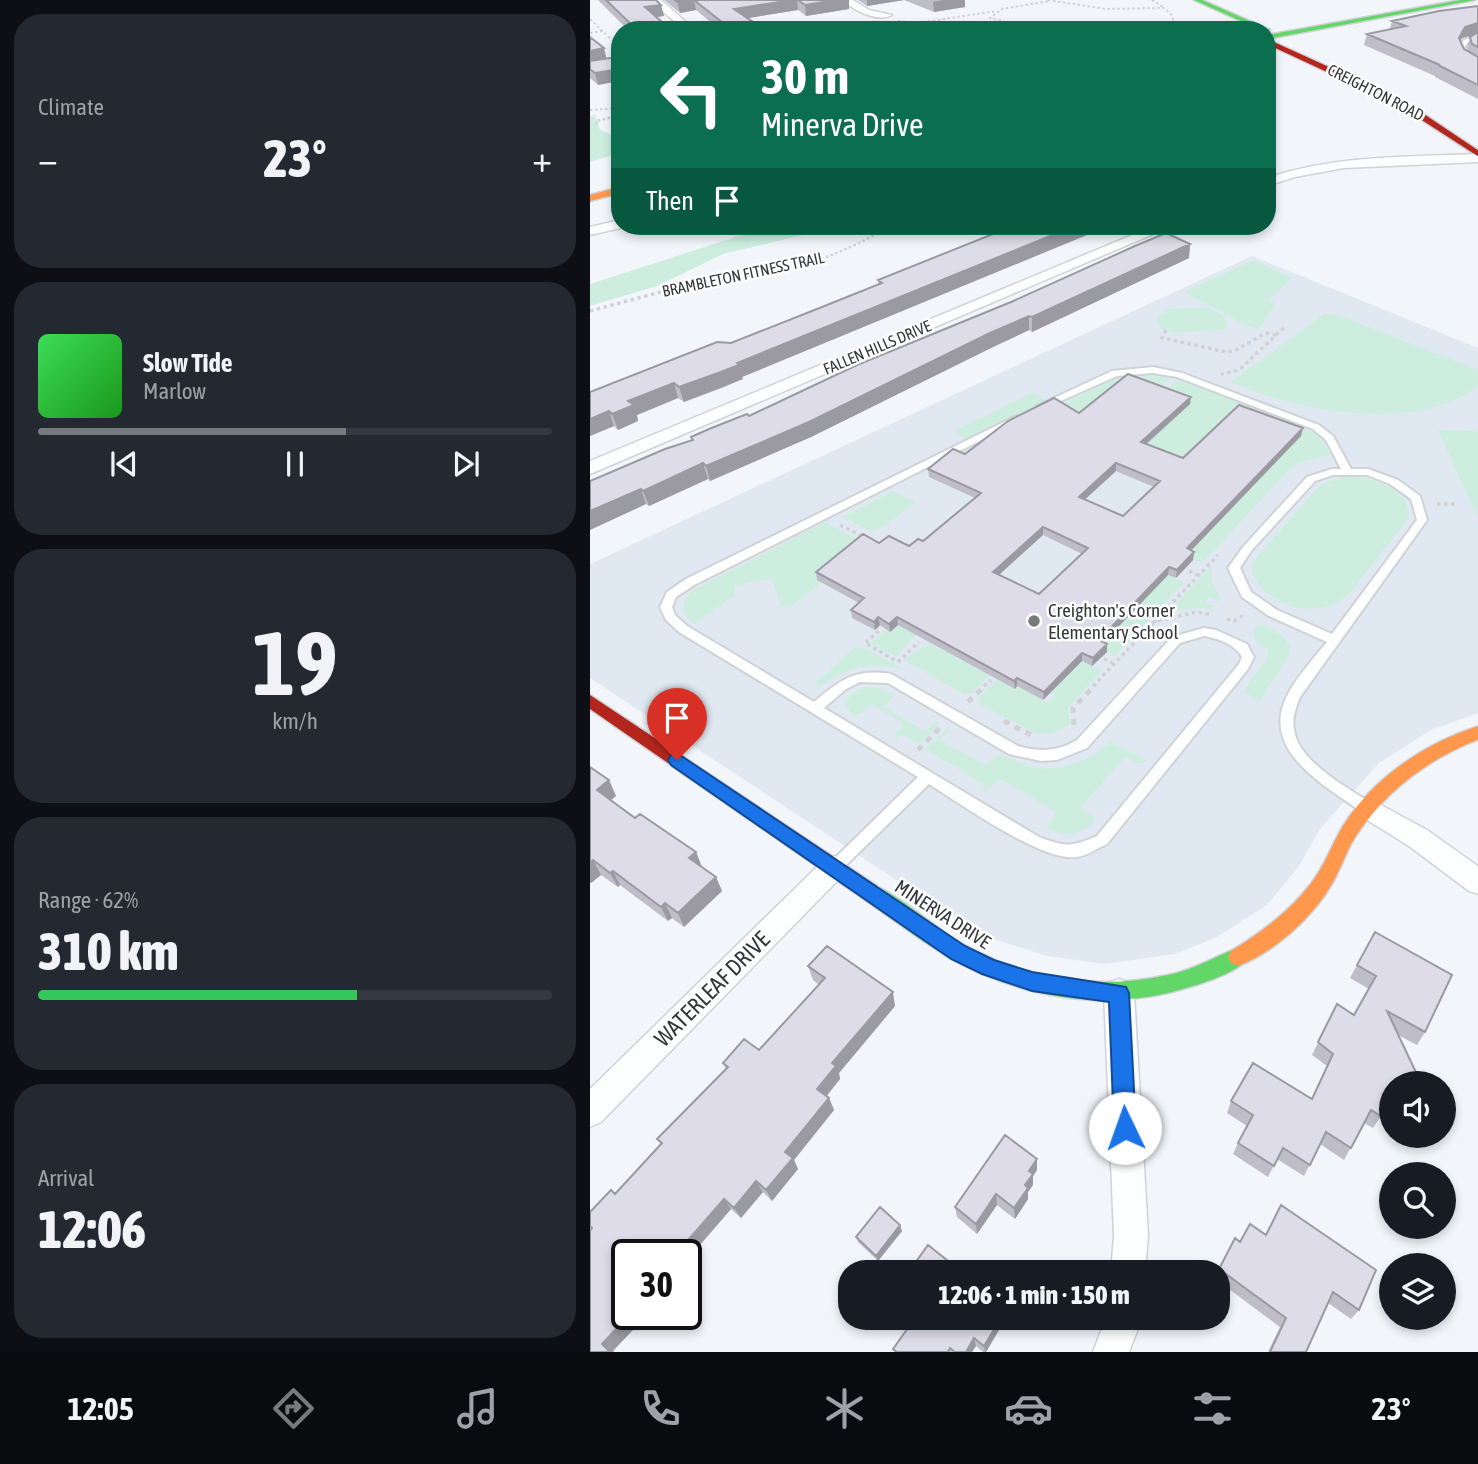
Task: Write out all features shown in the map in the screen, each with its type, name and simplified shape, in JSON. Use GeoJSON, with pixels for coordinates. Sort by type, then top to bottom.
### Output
{"type":"FeatureCollection","features":[{"type":"Feature","properties":{"kind":"street"},"geometry":{"type":"LineString","coordinates":[[655,0],[680,21]]}},
{"type":"Feature","properties":{"kind":"street"},"geometry":{"type":"LineString","coordinates":[[847,0],[866,12],[887,15]]}},
{"type":"Feature","properties":{"kind":"street"},"geometry":{"type":"LineString","coordinates":[[1276,31],[1421,0]]}},
{"type":"Feature","properties":{"kind":"street"},"geometry":{"type":"LineString","coordinates":[[1276,32],[1472,0]]}},
{"type":"Feature","properties":{"kind":"street","name":"CREIGHTON ROAD"},"geometry":{"type":"LineString","coordinates":[[1192,3],[1237,21]]}},
{"type":"Feature","properties":{"kind":"street","name":"CREIGHTON ROAD"},"geometry":{"type":"LineString","coordinates":[[1192,3],[1225,21]]}},
{"type":"Feature","properties":{"kind":"street","name":"CREIGHTON ROAD"},"geometry":{"type":"LineString","coordinates":[[1276,37],[1404,90],[1447,113]]}},
{"type":"Feature","properties":{"kind":"street","name":"CREIGHTON ROAD"},"geometry":{"type":"LineString","coordinates":[[1276,38],[1399,100],[1436,123],[1478,157]]}},
{"type":"Feature","properties":{"kind":"street"},"geometry":{"type":"LineString","coordinates":[[1276,179],[1335,166],[1478,157]]}},
{"type":"Feature","properties":{"kind":"street"},"geometry":{"type":"LineString","coordinates":[[590,186],[611,180]]}},
{"type":"Feature","properties":{"kind":"street"},"geometry":{"type":"LineString","coordinates":[[590,198],[611,192]]}},
{"type":"Feature","properties":{"kind":"street"},"geometry":{"type":"LineString","coordinates":[[590,231],[611,226]]}},
{"type":"Feature","properties":{"kind":"street","name":"FALLEN HILLS DRIVE"},"geometry":{"type":"LineString","coordinates":[[590,468],[1144,235]]}},
{"type":"Feature","properties":{"kind":"street","name":"MINERVA DRIVE"},"geometry":{"type":"LineString","coordinates":[[590,701],[958,952],[989,968],[1032,982],[1118,993],[1178,982],[1224,964],[1266,940],[1292,920],[1319,888],[1337,852],[1368,808],[1404,772],[1432,752],[1478,732]]}},
{"type":"Feature","properties":{"kind":"street"},"geometry":{"type":"LineString","coordinates":[[1368,808],[1418,838],[1478,883]]}},
{"type":"Feature","properties":{"kind":"street","name":"WATERLEAF DRIVE"},"geometry":{"type":"LineString","coordinates":[[590,1111],[834,867]]}},
{"type":"Feature","properties":{"kind":"street"},"geometry":{"type":"LineString","coordinates":[[1118,993],[1131,1235],[1129,1260]]}},
{"type":"Feature","properties":{"kind":"street"},"geometry":{"type":"LineString","coordinates":[[1111,1352],[1119,1330]]}},
{"type":"Feature","properties":{"kind":"lane"},"geometry":{"type":"LineString","coordinates":[[1478,36],[1466,41],[1461,48],[1465,58],[1478,67]]}},
{"type":"Feature","properties":{"kind":"lane"},"geometry":{"type":"LineString","coordinates":[[1033,411],[1115,373],[1152,370],[1179,375],[1316,427],[1330,438],[1347,470]]}},
{"type":"Feature","properties":{"kind":"lane"},"geometry":{"type":"LineString","coordinates":[[816,707],[847,681],[861,675],[875,675],[890,679],[1014,750],[1052,758],[1067,754],[1082,744],[1176,640],[1204,632],[1216,634],[1243,647],[1248,657],[1236,676],[1102,840],[1078,851],[1060,851],[1034,841],[927,777],[816,707],[683,629],[670,617],[666,607],[671,595],[690,582],[1021,417]]}},
{"type":"Feature","properties":{"kind":"lane"},"geometry":{"type":"LineString","coordinates":[[1334,640],[1273,613],[1246,594],[1234,568],[1247,549],[1311,479],[1347,470],[1368,472],[1394,482],[1416,498],[1422,520],[1286,709],[1286,730],[1293,749],[1308,765],[1368,808]]}},
{"type":"Feature","properties":{"kind":"lane"},"geometry":{"type":"LineString","coordinates":[[834,867],[927,777]]}},
{"type":"Feature","properties":{"kind":"path"},"geometry":{"type":"LineString","coordinates":[[929,21],[1049,0],[1106,9],[1164,8]]}},
{"type":"Feature","properties":{"kind":"path"},"geometry":{"type":"LineString","coordinates":[[1152,0],[1164,8],[1174,21]]}},
{"type":"Feature","properties":{"kind":"path"},"geometry":{"type":"LineString","coordinates":[[990,18],[997,11]]}},
{"type":"Feature","properties":{"kind":"path"},"geometry":{"type":"LineString","coordinates":[[887,15],[900,21]]}},
{"type":"Feature","properties":{"kind":"path"},"geometry":{"type":"LineString","coordinates":[[974,15],[1003,21]]}},
{"type":"Feature","properties":{"kind":"path"},"geometry":{"type":"LineString","coordinates":[[591,22],[611,40]]}},
{"type":"Feature","properties":{"kind":"path"},"geometry":{"type":"LineString","coordinates":[[590,33],[602,31]]}},
{"type":"Feature","properties":{"kind":"path"},"geometry":{"type":"LineString","coordinates":[[590,110],[611,108]]}},
{"type":"Feature","properties":{"kind":"path"},"geometry":{"type":"LineString","coordinates":[[596,124],[596,121],[611,117]]}},
{"type":"Feature","properties":{"kind":"path","name":"BRAMBLETON FITNESS TRAIL"},"geometry":{"type":"LineString","coordinates":[[590,311],[683,286],[809,263],[874,235]]}},
{"type":"Feature","properties":{"kind":"path"},"geometry":{"type":"LineString","coordinates":[[1179,375],[1196,368],[1220,374],[1239,370],[1286,326]]}},
{"type":"Feature","properties":{"kind":"path"},"geometry":{"type":"LineString","coordinates":[[1166,330],[1162,338],[1226,352],[1234,351],[1266,333],[1276,335]]}},
{"type":"Feature","properties":{"kind":"path"},"geometry":{"type":"LineString","coordinates":[[1437,504],[1455,504]]}},
{"type":"Feature","properties":{"kind":"path"},"geometry":{"type":"LineString","coordinates":[[822,516],[869,540]]}},
{"type":"Feature","properties":{"kind":"path"},"geometry":{"type":"LineString","coordinates":[[1067,729],[1075,724],[1073,708],[1218,555]]}},
{"type":"Feature","properties":{"kind":"path"},"geometry":{"type":"LineString","coordinates":[[1189,571],[1198,575]]}},
{"type":"Feature","properties":{"kind":"path"},"geometry":{"type":"LineString","coordinates":[[1154,622],[1196,612],[1210,614]]}},
{"type":"Feature","properties":{"kind":"path"},"geometry":{"type":"LineString","coordinates":[[1222,618],[1235,621],[1244,614]]}},
{"type":"Feature","properties":{"kind":"path"},"geometry":{"type":"LineString","coordinates":[[879,631],[865,643],[909,668]]}},
{"type":"Feature","properties":{"kind":"path"},"geometry":{"type":"LineString","coordinates":[[897,662],[919,642]]}},
{"type":"Feature","properties":{"kind":"path"},"geometry":{"type":"LineString","coordinates":[[1133,644],[1141,648]]}},
{"type":"Feature","properties":{"kind":"path"},"geometry":{"type":"LineString","coordinates":[[1104,659],[1114,664]]}},
{"type":"Feature","properties":{"kind":"path"},"geometry":{"type":"LineString","coordinates":[[968,702],[991,680]]}},
{"type":"Feature","properties":{"kind":"path"},"geometry":{"type":"LineString","coordinates":[[956,695],[980,708]]}},
{"type":"Feature","properties":{"kind":"path"},"geometry":{"type":"LineString","coordinates":[[1002,720],[1036,738]]}},
{"type":"Feature","properties":{"kind":"path"},"geometry":{"type":"LineString","coordinates":[[929,756],[917,749],[944,724]]}},
{"type":"Feature","properties":{"kind":"shaded area","name":"Creighton's Corner Elementary School"},"geometry":{"type":"Polygon","coordinates":[[[1252,256],[1478,348],[1478,713],[1431,730],[1379,763],[1320,829],[1299,866],[1267,905],[1217,937],[1175,954],[1105,964],[1047,956],[991,938],[957,920],[590,678],[590,564],[1252,256]]]}},
{"type":"Feature","properties":{"kind":"green space"},"geometry":{"type":"Polygon","coordinates":[[[595,115],[600,130],[611,134],[611,156],[590,162],[590,116],[595,115]]]}},
{"type":"Feature","properties":{"kind":"green space"},"geometry":{"type":"Polygon","coordinates":[[[742,235],[803,235],[723,254],[657,286],[590,306],[590,284],[742,235]]]}},
{"type":"Feature","properties":{"kind":"green space"},"geometry":{"type":"Polygon","coordinates":[[[1253,260],[1292,278],[1268,300],[1276,304],[1258,329],[1245,325],[1184,292],[1253,260]]]}},
{"type":"Feature","properties":{"kind":"green space"},"geometry":{"type":"Polygon","coordinates":[[[1205,307],[1225,316],[1227,327],[1223,330],[1173,333],[1161,328],[1157,317],[1169,309],[1205,307]]]}},
{"type":"Feature","properties":{"kind":"green space"},"geometry":{"type":"Polygon","coordinates":[[[1324,314],[1336,314],[1478,370],[1478,386],[1452,401],[1422,410],[1389,414],[1322,409],[1258,393],[1231,382],[1324,314]]]}},
{"type":"Feature","properties":{"kind":"green space"},"geometry":{"type":"Polygon","coordinates":[[[1118,378],[1169,378],[1154,391],[1015,457],[980,442],[974,445],[954,431],[1033,392],[1057,406],[1118,378]]]}},
{"type":"Feature","properties":{"kind":"green space"},"geometry":{"type":"Polygon","coordinates":[[[1178,380],[1274,415],[1182,466],[1140,449],[1161,394],[1178,380]]]}},
{"type":"Feature","properties":{"kind":"green space"},"geometry":{"type":"Polygon","coordinates":[[[1282,418],[1316,434],[1332,454],[1305,461],[1291,468],[1202,563],[1186,556],[1199,543],[1274,425],[1282,418]]]}},
{"type":"Feature","properties":{"kind":"green space"},"geometry":{"type":"Polygon","coordinates":[[[1438,430],[1478,431],[1478,518],[1438,430]]]}},
{"type":"Feature","properties":{"kind":"green space"},"geometry":{"type":"Polygon","coordinates":[[[1348,476],[1388,486],[1403,499],[1409,518],[1349,594],[1337,603],[1309,609],[1295,607],[1269,595],[1251,572],[1254,560],[1321,484],[1348,476]]]}},
{"type":"Feature","properties":{"kind":"green space"},"geometry":{"type":"Polygon","coordinates":[[[893,491],[916,502],[884,527],[870,531],[843,517],[893,491]]]}},
{"type":"Feature","properties":{"kind":"green space"},"geometry":{"type":"Polygon","coordinates":[[[825,522],[865,542],[818,580],[822,582],[793,605],[782,607],[772,578],[734,586],[735,595],[695,624],[686,616],[684,604],[693,590],[825,522]]]}},
{"type":"Feature","properties":{"kind":"green space"},"geometry":{"type":"Polygon","coordinates":[[[1211,566],[1212,581],[1221,599],[1218,602],[1211,597],[1205,601],[1216,606],[1211,609],[1169,612],[1211,566]]]}},
{"type":"Feature","properties":{"kind":"green space"},"geometry":{"type":"Polygon","coordinates":[[[1168,575],[1184,582],[1115,656],[1099,648],[1151,587],[1155,589],[1168,575]]]}},
{"type":"Feature","properties":{"kind":"green space"},"geometry":{"type":"Polygon","coordinates":[[[899,624],[917,634],[896,657],[870,643],[886,630],[890,632],[899,624]]]}},
{"type":"Feature","properties":{"kind":"green space"},"geometry":{"type":"Polygon","coordinates":[[[1259,624],[1277,632],[1287,641],[1290,649],[1288,658],[1261,701],[1243,692],[1268,656],[1268,650],[1256,642],[1253,632],[1259,624]]]}},
{"type":"Feature","properties":{"kind":"green space"},"geometry":{"type":"Polygon","coordinates":[[[929,643],[990,675],[972,693],[964,694],[903,660],[929,643]]]}},
{"type":"Feature","properties":{"kind":"green space"},"geometry":{"type":"Polygon","coordinates":[[[854,648],[865,648],[907,671],[884,666],[862,667],[831,679],[821,686],[814,684],[854,648]]]}},
{"type":"Feature","properties":{"kind":"green space"},"geometry":{"type":"Polygon","coordinates":[[[1082,661],[1102,671],[1068,707],[1071,724],[1050,734],[1037,734],[980,704],[978,698],[997,679],[1014,689],[1017,686],[1048,703],[1056,696],[1051,693],[1082,661]]]}},
{"type":"Feature","properties":{"kind":"green space"},"geometry":{"type":"Polygon","coordinates":[[[873,687],[893,693],[894,696],[884,707],[925,731],[936,721],[938,726],[919,744],[902,734],[896,739],[895,734],[905,724],[872,705],[860,714],[852,714],[846,705],[850,696],[860,689],[873,687]]]}},
{"type":"Feature","properties":{"kind":"green space"},"geometry":{"type":"Polygon","coordinates":[[[951,728],[940,740],[986,765],[1002,755],[1037,768],[1071,765],[1111,742],[1145,759],[1145,763],[1125,757],[1080,808],[1095,818],[1094,822],[1077,833],[1060,834],[1047,828],[1056,812],[1000,779],[985,792],[981,789],[985,785],[925,749],[945,730],[951,728]]]}},
{"type":"Feature","properties":{"kind":"building"},"geometry":{"type":"Polygon","coordinates":[[[606,0],[656,0],[661,5],[645,7],[661,21],[628,21],[606,0]]]}},
{"type":"Feature","properties":{"kind":"building"},"geometry":{"type":"Polygon","coordinates":[[[694,0],[792,0],[734,9],[752,21],[721,21],[694,0]]]}},
{"type":"Feature","properties":{"kind":"building"},"geometry":{"type":"Polygon","coordinates":[[[798,0],[836,0],[805,5],[798,0]]]}},
{"type":"Feature","properties":{"kind":"building"},"geometry":{"type":"Polygon","coordinates":[[[1478,6],[1478,23],[1465,27],[1459,38],[1464,49],[1478,57],[1478,85],[1440,65],[1367,34],[1406,26],[1392,21],[1478,6]]]}},
{"type":"Feature","properties":{"kind":"building"},"geometry":{"type":"Polygon","coordinates":[[[1478,32],[1478,47],[1472,44],[1470,37],[1478,32]]]}},
{"type":"Feature","properties":{"kind":"building"},"geometry":{"type":"Polygon","coordinates":[[[590,37],[604,48],[590,51],[590,37]]]}},
{"type":"Feature","properties":{"kind":"building"},"geometry":{"type":"Polygon","coordinates":[[[611,58],[611,70],[595,73],[590,69],[590,61],[611,58]]]}},
{"type":"Feature","properties":{"kind":"building"},"geometry":{"type":"Polygon","coordinates":[[[990,235],[1053,235],[737,363],[739,365],[679,387],[674,383],[628,401],[634,405],[590,419],[590,392],[717,342],[731,343],[882,283],[878,280],[990,235]]]}},
{"type":"Feature","properties":{"kind":"building"},"geometry":{"type":"Polygon","coordinates":[[[1161,235],[1170,235],[1190,244],[1032,317],[990,333],[809,422],[590,511],[590,481],[693,440],[691,437],[709,429],[747,414],[749,416],[857,365],[1011,302],[1161,235]]]}},
{"type":"Feature","properties":{"kind":"building","name":"Creighton's Corner Elementary School"},"geometry":{"type":"Polygon","coordinates":[[[1128,374],[1191,397],[1141,442],[1183,458],[1239,405],[1303,428],[1187,548],[1194,552],[1177,570],[1169,567],[1099,640],[1107,644],[1093,658],[1082,653],[1044,692],[1017,678],[1014,681],[897,617],[889,624],[878,617],[874,622],[851,610],[864,598],[816,572],[863,534],[879,543],[889,536],[909,546],[918,539],[923,541],[981,493],[928,469],[953,449],[965,454],[1008,421],[1054,398],[1079,413],[1128,374]],[[1116,463],[1079,497],[1123,516],[1160,481],[1116,463]],[[1043,527],[993,572],[1039,594],[1088,548],[1043,527]]]}},
{"type":"Feature","properties":{"kind":"building"},"geometry":{"type":"Polygon","coordinates":[[[590,767],[609,780],[597,790],[635,818],[640,814],[696,852],[689,858],[716,877],[678,913],[665,903],[661,907],[613,871],[610,873],[593,860],[590,863],[590,767]]]}},
{"type":"Feature","properties":{"kind":"building"},"geometry":{"type":"Polygon","coordinates":[[[1375,932],[1452,975],[1425,1032],[1387,1011],[1415,1071],[1379,1071],[1379,1115],[1371,1110],[1351,1148],[1326,1132],[1310,1165],[1283,1148],[1274,1166],[1238,1143],[1253,1115],[1231,1101],[1253,1063],[1312,1099],[1333,1054],[1318,1042],[1337,1004],[1354,1015],[1376,976],[1357,965],[1375,932]]]}},
{"type":"Feature","properties":{"kind":"building"},"geometry":{"type":"Polygon","coordinates":[[[827,946],[893,992],[832,1063],[836,1066],[817,1089],[829,1098],[785,1152],[793,1158],[766,1190],[756,1181],[734,1208],[724,1199],[689,1239],[611,1239],[611,1330],[615,1330],[602,1344],[610,1352],[590,1352],[590,1212],[611,1190],[615,1194],[662,1143],[657,1139],[728,1067],[723,1063],[744,1039],[759,1050],[825,978],[808,966],[827,946]]]}},
{"type":"Feature","properties":{"kind":"building"},"geometry":{"type":"Polygon","coordinates":[[[1005,1135],[1037,1159],[1029,1171],[1033,1174],[1025,1185],[1028,1188],[1014,1208],[996,1194],[976,1224],[955,1207],[1005,1135]]]}},
{"type":"Feature","properties":{"kind":"building"},"geometry":{"type":"Polygon","coordinates":[[[1281,1205],[1376,1270],[1359,1310],[1333,1292],[1306,1352],[1270,1352],[1286,1318],[1230,1277],[1230,1260],[1224,1260],[1235,1238],[1240,1242],[1250,1224],[1266,1235],[1281,1205]]]}},
{"type":"Feature","properties":{"kind":"building"},"geometry":{"type":"Polygon","coordinates":[[[880,1207],[900,1225],[876,1256],[856,1237],[880,1207]]]}},
{"type":"Feature","properties":{"kind":"building"},"geometry":{"type":"Polygon","coordinates":[[[928,1245],[947,1260],[917,1260],[928,1245]]]}},
{"type":"Feature","properties":{"kind":"building"},"geometry":{"type":"Polygon","coordinates":[[[906,1330],[994,1330],[984,1346],[974,1338],[966,1352],[955,1352],[950,1348],[948,1352],[897,1352],[893,1349],[906,1330]]]}},
{"type":"Feature","properties":{"kind":"traffic: fast"},"geometry":{"type":"LineString","coordinates":[[1197,0],[1246,21]]}},
{"type":"Feature","properties":{"kind":"traffic: fast"},"geometry":{"type":"LineString","coordinates":[[1276,35],[1472,0]]}},
{"type":"Feature","properties":{"kind":"traffic: fast"},"geometry":{"type":"LineString","coordinates":[[870,892],[958,952],[991,969],[1025,981],[1061,989],[1134,991],[1170,984],[1204,973],[1238,957]]}},
{"type":"Feature","properties":{"kind":"traffic: slow"},"geometry":{"type":"LineString","coordinates":[[590,198],[611,192]]}},
{"type":"Feature","properties":{"kind":"traffic: slow"},"geometry":{"type":"LineString","coordinates":[[1238,957],[1274,933],[1317,891],[1352,827],[1378,796],[1408,769],[1425,758],[1479,732]]}},
{"type":"Feature","properties":{"kind":"traffic: jam"},"geometry":{"type":"LineString","coordinates":[[1276,45],[1403,104],[1479,155]]}},
{"type":"Feature","properties":{"kind":"traffic: jam"},"geometry":{"type":"LineString","coordinates":[[590,701],[870,892]]}},
{"type":"Feature","properties":{"kind":"place","name":"Creighton's Corner Elementary School"},"geometry":{"type":"Point","coordinates":[1034,621]}},
{"type":"Feature","properties":{"kind":"route"},"geometry":{"type":"LineString","coordinates":[[677,760],[958,952],[989,968],[1032,982],[1118,993],[1125,1128]]}}]}
